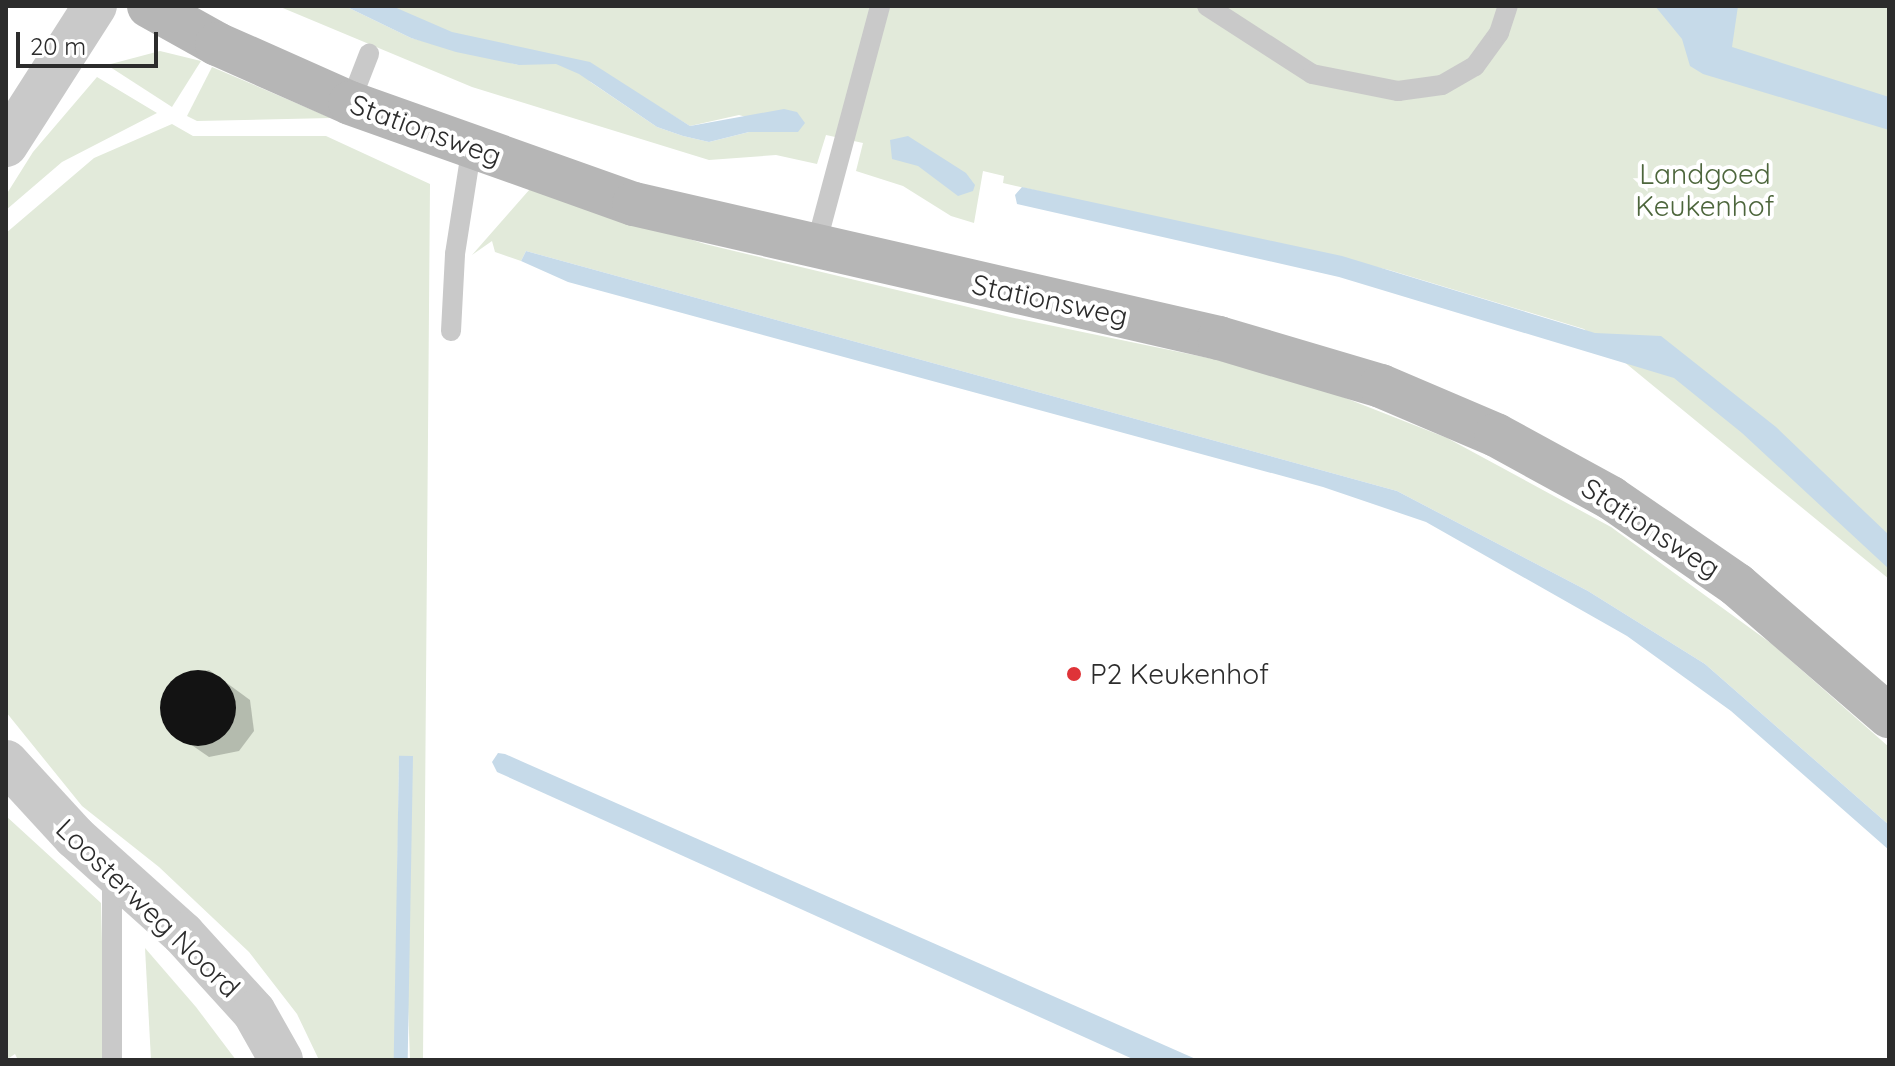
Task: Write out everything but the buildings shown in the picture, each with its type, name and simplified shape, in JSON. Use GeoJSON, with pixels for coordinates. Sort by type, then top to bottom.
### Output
{"type":"FeatureCollection","features":[{"type":"Feature","properties":{"kind":"main road","name":"Stationsweg"},"geometry":{"type":"LineString","coordinates":[[149,6],[217,44],[350,103],[634,204],[815,249],[1219,338],[1381,386],[1496,435],[1611,498],[1737,585],[1889,716]]}},
{"type":"Feature","properties":{"kind":"street"},"geometry":{"type":"LineString","coordinates":[[6,145],[95,6]]}},
{"type":"Feature","properties":{"kind":"street","name":"Loosterweg Noord"},"geometry":{"type":"LineString","coordinates":[[6,762],[112,871],[183,934],[243,1001],[281,1060]]}},
{"type":"Feature","properties":{"kind":"lane"},"geometry":{"type":"LineString","coordinates":[[815,249],[880,6]]}},
{"type":"Feature","properties":{"kind":"lane"},"geometry":{"type":"LineString","coordinates":[[1207,6],[1312,74],[1398,91],[1442,85],[1475,66],[1499,33],[1508,6]]}},
{"type":"Feature","properties":{"kind":"lane"},"geometry":{"type":"LineString","coordinates":[[350,103],[369,54]]}},
{"type":"Feature","properties":{"kind":"lane"},"geometry":{"type":"LineString","coordinates":[[451,331],[455,254],[472,146]]}},
{"type":"Feature","properties":{"kind":"lane"},"geometry":{"type":"LineString","coordinates":[[112,871],[112,1060]]}},
{"type":"Feature","properties":{"kind":"green space","name":"Landgoed Keukenhof"},"geometry":{"type":"Polygon","coordinates":[[[278,6],[345,6],[411,38],[519,65],[375,6],[1889,6],[1889,579],[1584,329],[1389,270],[1003,183],[1004,176],[983,171],[974,223],[951,216],[903,186],[856,171],[863,143],[826,135],[817,164],[776,155],[709,160],[472,87],[278,6]],[[589,81],[657,127],[683,136],[709,142],[749,132],[797,132],[739,115],[690,126],[651,102],[589,81]]]}},
{"type":"Feature","properties":{"kind":"green space"},"geometry":{"type":"Polygon","coordinates":[[[160,51],[201,61],[172,107],[107,65],[160,51]]]}},
{"type":"Feature","properties":{"kind":"green space"},"geometry":{"type":"Polygon","coordinates":[[[212,67],[331,118],[197,121],[187,116],[212,67]]]}},
{"type":"Feature","properties":{"kind":"green space"},"geometry":{"type":"Polygon","coordinates":[[[97,77],[157,113],[62,162],[6,210],[6,195],[33,152],[97,77]]]}},
{"type":"Feature","properties":{"kind":"green space"},"geometry":{"type":"Polygon","coordinates":[[[172,124],[193,136],[326,136],[430,184],[423,1060],[410,1060],[399,757],[395,1060],[319,1060],[297,1014],[249,952],[159,867],[82,806],[6,712],[6,233],[94,158],[172,124]]]}},
{"type":"Feature","properties":{"kind":"green space"},"geometry":{"type":"Polygon","coordinates":[[[530,189],[705,244],[1010,317],[1218,360],[1325,390],[1447,438],[1611,527],[1772,644],[1889,747],[1889,825],[1705,664],[1588,591],[1397,491],[526,251],[521,261],[495,252],[492,241],[472,255],[530,189]]]}},
{"type":"Feature","properties":{"kind":"green space"},"geometry":{"type":"Polygon","coordinates":[[[6,816],[101,903],[105,1060],[18,1060],[15,1054],[6,1060],[6,816]]]}},
{"type":"Feature","properties":{"kind":"green space"},"geometry":{"type":"Polygon","coordinates":[[[145,948],[196,1007],[236,1060],[151,1060],[145,948]]]}},
{"type":"Feature","properties":{"kind":"water"},"geometry":{"type":"Polygon","coordinates":[[[345,6],[392,6],[452,32],[590,62],[690,126],[784,109],[797,112],[805,123],[798,132],[749,132],[709,142],[683,136],[657,127],[579,74],[556,64],[519,65],[456,52],[411,38],[345,6]]]}},
{"type":"Feature","properties":{"kind":"water"},"geometry":{"type":"Polygon","coordinates":[[[1655,6],[1738,6],[1732,47],[1889,97],[1889,130],[1703,74],[1690,66],[1682,39],[1655,6]]]}},
{"type":"Feature","properties":{"kind":"water"},"geometry":{"type":"Polygon","coordinates":[[[908,136],[966,173],[975,185],[973,191],[958,196],[918,166],[892,159],[890,140],[908,136]]]}},
{"type":"Feature","properties":{"kind":"water"},"geometry":{"type":"Polygon","coordinates":[[[1022,187],[1342,256],[1595,333],[1661,336],[1776,427],[1889,535],[1889,569],[1742,433],[1674,378],[1339,277],[1017,204],[1015,195],[1022,187]]]}},
{"type":"Feature","properties":{"kind":"water"},"geometry":{"type":"Polygon","coordinates":[[[526,251],[1397,491],[1588,591],[1705,664],[1889,825],[1889,850],[1731,711],[1627,636],[1426,522],[1323,487],[568,282],[521,261],[526,251]]]}},
{"type":"Feature","properties":{"kind":"water"},"geometry":{"type":"Polygon","coordinates":[[[498,753],[1198,1060],[1135,1060],[497,772],[492,762],[498,753]]]}},
{"type":"Feature","properties":{"kind":"water"},"geometry":{"type":"Polygon","coordinates":[[[399,756],[413,756],[408,1060],[394,1060],[399,756]]]}},
{"type":"Feature","properties":{"kind":"place","name":"P2 Keukenhof"},"geometry":{"type":"Point","coordinates":[1074,674]}}]}
